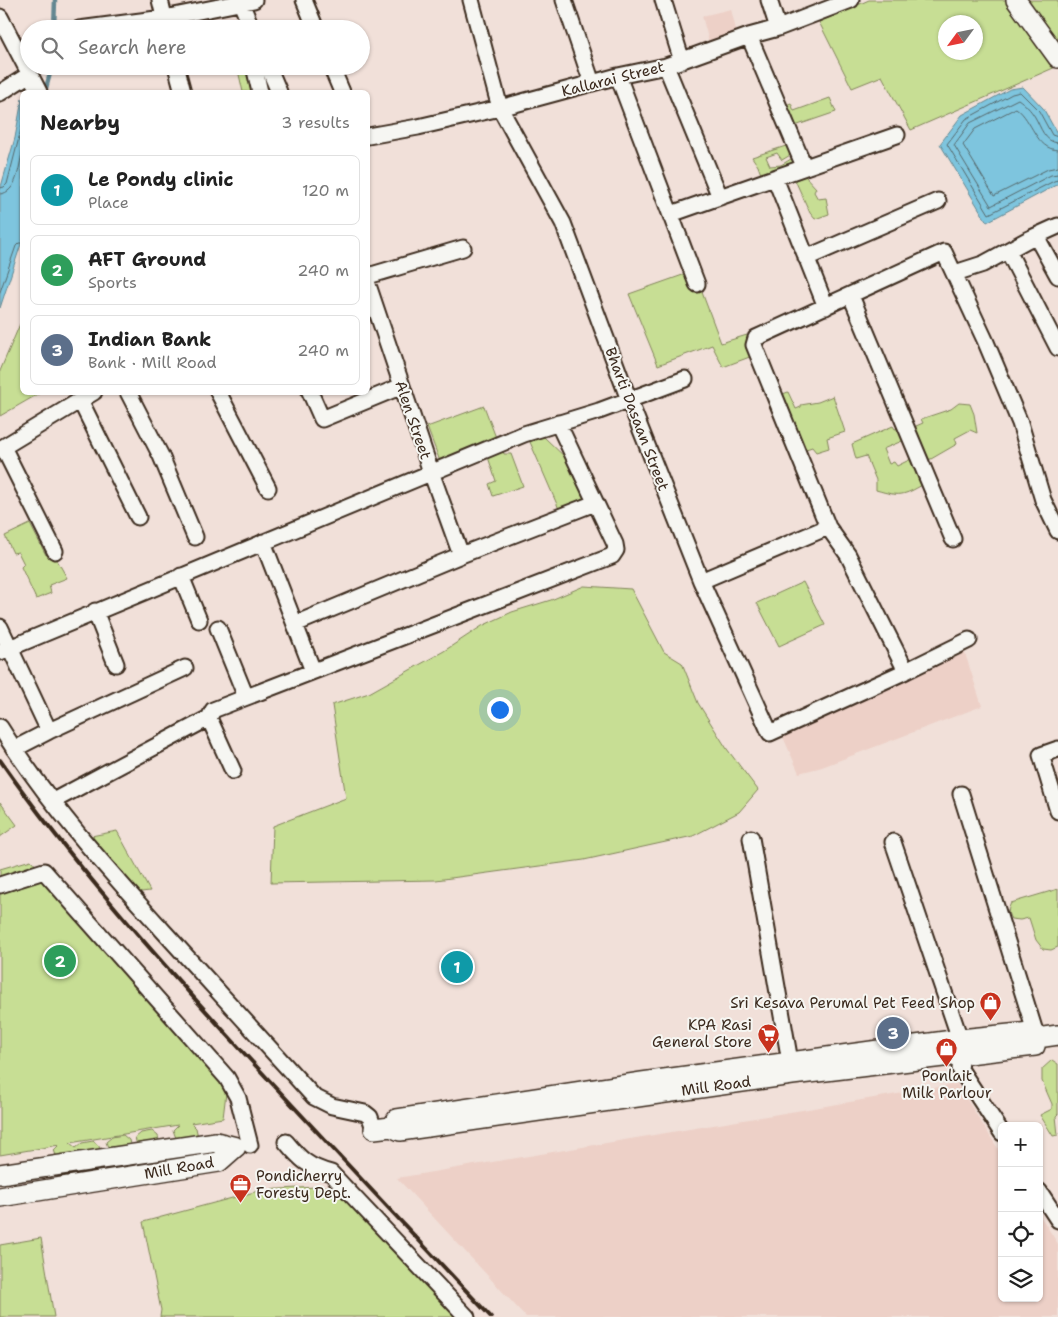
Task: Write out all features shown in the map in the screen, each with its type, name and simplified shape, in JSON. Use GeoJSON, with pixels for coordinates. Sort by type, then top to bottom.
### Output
{"type":"FeatureCollection","features":[{"type":"Feature","properties":{"kind":"main road"},"geometry":{"type":"LineString","coordinates":[[1016,0],[1058,58]]}},
{"type":"Feature","properties":{"kind":"main road","name":"Mill Road"},"geometry":{"type":"LineString","coordinates":[[382,1128],[400,1131],[791,1069],[961,1046],[1035,1046],[1038,1038],[1058,1035]]}},
{"type":"Feature","properties":{"kind":"main road","name":"Mill Road"},"geometry":{"type":"LineString","coordinates":[[0,1174],[216,1142],[236,1148],[218,1162],[0,1197]]}},
{"type":"Feature","properties":{"kind":"street"},"geometry":{"type":"LineString","coordinates":[[160,0],[164,20]]}},
{"type":"Feature","properties":{"kind":"street"},"geometry":{"type":"LineString","coordinates":[[304,0],[312,20]]}},
{"type":"Feature","properties":{"kind":"street","name":"Bharti Dasaan Street"},"geometry":{"type":"LineString","coordinates":[[471,0],[500,108],[563,223],[629,400],[701,581],[770,733],[906,671]]}},
{"type":"Feature","properties":{"kind":"street"},"geometry":{"type":"LineString","coordinates":[[564,0],[592,83]]}},
{"type":"Feature","properties":{"kind":"street"},"geometry":{"type":"LineString","coordinates":[[663,0],[682,61]]}},
{"type":"Feature","properties":{"kind":"street"},"geometry":{"type":"LineString","coordinates":[[769,0],[778,28]]}},
{"type":"Feature","properties":{"kind":"street","name":"Kallarai Street"},"geometry":{"type":"LineString","coordinates":[[370,136],[418,127],[500,108],[618,76],[666,66],[749,36],[778,28],[851,0]]}},
{"type":"Feature","properties":{"kind":"street"},"geometry":{"type":"LineString","coordinates":[[176,20],[247,1]]}},
{"type":"Feature","properties":{"kind":"street"},"geometry":{"type":"LineString","coordinates":[[247,1],[247,20]]}},
{"type":"Feature","properties":{"kind":"street"},"geometry":{"type":"LineString","coordinates":[[247,1],[250,20]]}},
{"type":"Feature","properties":{"kind":"street"},"geometry":{"type":"LineString","coordinates":[[0,17],[20,54]]}},
{"type":"Feature","properties":{"kind":"street"},"geometry":{"type":"LineString","coordinates":[[749,36],[804,166]]}},
{"type":"Feature","properties":{"kind":"street"},"geometry":{"type":"LineString","coordinates":[[666,66],[720,197]]}},
{"type":"Feature","properties":{"kind":"street"},"geometry":{"type":"LineString","coordinates":[[0,93],[31,75],[38,90]]}},
{"type":"Feature","properties":{"kind":"street"},"geometry":{"type":"LineString","coordinates":[[178,75],[182,90]]}},
{"type":"Feature","properties":{"kind":"street"},"geometry":{"type":"LineString","coordinates":[[256,75],[260,90]]}},
{"type":"Feature","properties":{"kind":"street"},"geometry":{"type":"LineString","coordinates":[[272,75],[278,90]]}},
{"type":"Feature","properties":{"kind":"street"},"geometry":{"type":"LineString","coordinates":[[335,75],[341,90]]}},
{"type":"Feature","properties":{"kind":"street"},"geometry":{"type":"LineString","coordinates":[[618,76],[697,284]]}},
{"type":"Feature","properties":{"kind":"street"},"geometry":{"type":"LineString","coordinates":[[671,214],[897,134]]}},
{"type":"Feature","properties":{"kind":"street"},"geometry":{"type":"LineString","coordinates":[[775,178],[826,307]]}},
{"type":"Feature","properties":{"kind":"street"},"geometry":{"type":"LineString","coordinates":[[806,258],[938,201]]}},
{"type":"Feature","properties":{"kind":"street"},"geometry":{"type":"LineString","coordinates":[[955,273],[983,264],[1058,226]]}},
{"type":"Feature","properties":{"kind":"street"},"geometry":{"type":"LineString","coordinates":[[1036,236],[1058,276]]}},
{"type":"Feature","properties":{"kind":"street"},"geometry":{"type":"LineString","coordinates":[[370,275],[463,248]]}},
{"type":"Feature","properties":{"kind":"street"},"geometry":{"type":"LineString","coordinates":[[1008,251],[1058,348]]}},
{"type":"Feature","properties":{"kind":"street"},"geometry":{"type":"LineString","coordinates":[[969,640],[906,671],[848,555],[828,527],[754,345],[756,338],[944,252],[985,340],[1020,424],[1052,507],[1058,531]]}},
{"type":"Feature","properties":{"kind":"street","name":"Alen Street"},"geometry":{"type":"LineString","coordinates":[[370,291],[461,555]]}},
{"type":"Feature","properties":{"kind":"street"},"geometry":{"type":"LineString","coordinates":[[851,296],[953,539]]}},
{"type":"Feature","properties":{"kind":"street"},"geometry":{"type":"LineString","coordinates":[[4,649],[524,434],[599,411],[684,379]]}},
{"type":"Feature","properties":{"kind":"street"},"geometry":{"type":"LineString","coordinates":[[311,395],[322,419],[402,386]]}},
{"type":"Feature","properties":{"kind":"street"},"geometry":{"type":"LineString","coordinates":[[55,551],[2,448],[89,395]]}},
{"type":"Feature","properties":{"kind":"street"},"geometry":{"type":"LineString","coordinates":[[130,395],[161,456],[195,537]]}},
{"type":"Feature","properties":{"kind":"street"},"geometry":{"type":"LineString","coordinates":[[220,395],[268,488]]}},
{"type":"Feature","properties":{"kind":"street"},"geometry":{"type":"LineString","coordinates":[[80,400],[138,518]]}},
{"type":"Feature","properties":{"kind":"street"},"geometry":{"type":"LineString","coordinates":[[53,801],[209,718],[213,710],[612,556],[616,550],[615,544],[558,423]]}},
{"type":"Feature","properties":{"kind":"street"},"geometry":{"type":"LineString","coordinates":[[295,624],[461,555],[596,503]]}},
{"type":"Feature","properties":{"kind":"street"},"geometry":{"type":"LineString","coordinates":[[701,581],[828,527]]}},
{"type":"Feature","properties":{"kind":"street"},"geometry":{"type":"LineString","coordinates":[[263,542],[313,671]]}},
{"type":"Feature","properties":{"kind":"street"},"geometry":{"type":"LineString","coordinates":[[181,576],[199,620]]}},
{"type":"Feature","properties":{"kind":"street"},"geometry":{"type":"LineString","coordinates":[[95,611],[116,664]]}},
{"type":"Feature","properties":{"kind":"street"},"geometry":{"type":"LineString","coordinates":[[0,627],[4,649],[49,731]]}},
{"type":"Feature","properties":{"kind":"street"},"geometry":{"type":"LineString","coordinates":[[218,628],[246,697]]}},
{"type":"Feature","properties":{"kind":"street"},"geometry":{"type":"LineString","coordinates":[[14,749],[185,668]]}},
{"type":"Feature","properties":{"kind":"street"},"geometry":{"type":"LineString","coordinates":[[209,718],[233,771]]}},
{"type":"Feature","properties":{"kind":"street"},"geometry":{"type":"LineString","coordinates":[[0,728],[53,801],[115,878],[314,1097],[332,1106],[365,1113],[382,1128]]}},
{"type":"Feature","properties":{"kind":"street"},"geometry":{"type":"LineString","coordinates":[[1058,749],[1041,755],[1058,811]]}},
{"type":"Feature","properties":{"kind":"street"},"geometry":{"type":"LineString","coordinates":[[961,794],[1038,1038]]}},
{"type":"Feature","properties":{"kind":"street"},"geometry":{"type":"LineString","coordinates":[[751,838],[791,1069]]}},
{"type":"Feature","properties":{"kind":"street"},"geometry":{"type":"LineString","coordinates":[[893,842],[961,1046],[960,1069],[998,1127]]}},
{"type":"Feature","properties":{"kind":"street"},"geometry":{"type":"LineString","coordinates":[[0,885],[44,871],[227,1078],[238,1098],[250,1145]]}},
{"type":"Feature","properties":{"kind":"street"},"geometry":{"type":"LineString","coordinates":[[286,1142],[302,1160],[316,1169],[331,1173],[467,1317]]}},
{"type":"Feature","properties":{"kind":"street"},"geometry":{"type":"LineString","coordinates":[[1043,1197],[1058,1220]]}},
{"type":"Feature","properties":{"kind":"shaded area"},"geometry":{"type":"Polygon","coordinates":[[[731,9],[737,34],[709,42],[702,16],[731,9]]]}},
{"type":"Feature","properties":{"kind":"shaded area"},"geometry":{"type":"Polygon","coordinates":[[[962,644],[982,706],[822,767],[799,773],[779,728],[962,644]]]}},
{"type":"Feature","properties":{"kind":"shaded area"},"geometry":{"type":"Polygon","coordinates":[[[957,1084],[998,1149],[998,1302],[1043,1302],[1043,1220],[1058,1244],[1058,1317],[526,1317],[397,1178],[957,1084]]]}},
{"type":"Feature","properties":{"kind":"green space"},"geometry":{"type":"Polygon","coordinates":[[[869,0],[1058,0],[1058,66],[911,130],[882,76],[852,88],[819,22],[869,0]]]}},
{"type":"Feature","properties":{"kind":"green space"},"geometry":{"type":"Polygon","coordinates":[[[239,75],[254,75],[257,90],[243,90],[239,75]]]}},
{"type":"Feature","properties":{"kind":"green space"},"geometry":{"type":"Polygon","coordinates":[[[830,98],[836,112],[789,128],[781,107],[791,103],[794,111],[830,98]]]}},
{"type":"Feature","properties":{"kind":"green space"},"geometry":{"type":"Polygon","coordinates":[[[789,145],[792,154],[782,160],[777,153],[766,157],[770,166],[781,165],[796,156],[792,166],[762,177],[752,157],[789,145]]]}},
{"type":"Feature","properties":{"kind":"green space"},"geometry":{"type":"Polygon","coordinates":[[[805,176],[816,188],[814,192],[818,199],[826,198],[829,214],[815,219],[810,213],[795,180],[805,176]]]}},
{"type":"Feature","properties":{"kind":"green space"},"geometry":{"type":"Polygon","coordinates":[[[694,271],[721,343],[747,335],[755,355],[723,367],[712,345],[658,365],[629,294],[694,271]]]}},
{"type":"Feature","properties":{"kind":"green space"},"geometry":{"type":"Polygon","coordinates":[[[20,324],[20,395],[37,395],[0,416],[0,371],[20,324]]]}},
{"type":"Feature","properties":{"kind":"green space"},"geometry":{"type":"Polygon","coordinates":[[[788,392],[796,409],[801,407],[801,405],[818,402],[833,396],[845,432],[827,438],[829,448],[816,452],[812,447],[803,450],[775,397],[788,392]]]}},
{"type":"Feature","properties":{"kind":"green space"},"geometry":{"type":"Polygon","coordinates":[[[959,403],[970,404],[974,414],[977,433],[970,430],[955,438],[957,444],[931,459],[923,460],[914,435],[916,426],[923,423],[921,419],[951,409],[959,403]]]}},
{"type":"Feature","properties":{"kind":"green space"},"geometry":{"type":"Polygon","coordinates":[[[484,406],[498,443],[441,464],[427,427],[484,406]]]}},
{"type":"Feature","properties":{"kind":"green space"},"geometry":{"type":"Polygon","coordinates":[[[893,426],[895,429],[902,427],[907,439],[883,449],[889,464],[894,462],[897,466],[915,457],[924,484],[901,494],[891,494],[876,490],[876,480],[866,456],[856,459],[852,444],[893,426]]]}},
{"type":"Feature","properties":{"kind":"green space"},"geometry":{"type":"Polygon","coordinates":[[[543,436],[571,463],[586,497],[559,509],[530,442],[543,436]]]}},
{"type":"Feature","properties":{"kind":"green space"},"geometry":{"type":"Polygon","coordinates":[[[502,448],[504,454],[511,454],[523,486],[493,496],[489,484],[496,481],[487,454],[502,448]]]}},
{"type":"Feature","properties":{"kind":"green space"},"geometry":{"type":"Polygon","coordinates":[[[30,524],[46,555],[52,551],[67,578],[49,585],[51,593],[36,599],[21,567],[24,564],[18,552],[13,553],[5,536],[30,524]]]}},
{"type":"Feature","properties":{"kind":"green space"},"geometry":{"type":"Polygon","coordinates":[[[803,582],[825,625],[779,646],[757,603],[803,582]]]}},
{"type":"Feature","properties":{"kind":"green space"},"geometry":{"type":"Polygon","coordinates":[[[584,586],[631,589],[664,652],[682,663],[698,703],[727,749],[758,790],[739,812],[693,836],[584,860],[436,880],[271,883],[273,826],[346,798],[332,705],[369,693],[444,651],[482,626],[512,612],[551,600],[584,586]]]}},
{"type":"Feature","properties":{"kind":"green space"},"geometry":{"type":"Polygon","coordinates":[[[0,802],[17,825],[0,837],[0,802]]]}},
{"type":"Feature","properties":{"kind":"green space"},"geometry":{"type":"Polygon","coordinates":[[[117,831],[150,891],[132,893],[86,837],[117,831]]]}},
{"type":"Feature","properties":{"kind":"green space"},"geometry":{"type":"Polygon","coordinates":[[[31,860],[216,1071],[226,1093],[223,1118],[191,1123],[196,1128],[198,1137],[177,1141],[173,1130],[178,1125],[70,1143],[76,1148],[82,1143],[93,1141],[99,1146],[101,1155],[58,1161],[54,1150],[59,1145],[0,1155],[0,869],[31,860]]]}},
{"type":"Feature","properties":{"kind":"green space"},"geometry":{"type":"Polygon","coordinates":[[[1058,889],[1058,947],[1051,950],[1043,949],[1036,940],[1029,918],[1011,919],[1009,909],[1011,903],[1058,889]]]}},
{"type":"Feature","properties":{"kind":"green space"},"geometry":{"type":"Polygon","coordinates":[[[1052,1060],[1058,1064],[1058,1114],[1056,1116],[1058,1135],[1053,1136],[1040,1115],[1052,1109],[1052,1104],[1042,1081],[1042,1069],[1052,1060]]]}},
{"type":"Feature","properties":{"kind":"green space"},"geometry":{"type":"Polygon","coordinates":[[[152,1131],[158,1136],[160,1145],[138,1148],[135,1138],[141,1133],[152,1131]]]}},
{"type":"Feature","properties":{"kind":"green space"},"geometry":{"type":"Polygon","coordinates":[[[123,1135],[129,1140],[131,1149],[110,1153],[106,1142],[112,1137],[123,1135]]]}},
{"type":"Feature","properties":{"kind":"green space"},"geometry":{"type":"Polygon","coordinates":[[[335,1186],[458,1317],[160,1317],[161,1310],[143,1222],[262,1190],[335,1186]]]}},
{"type":"Feature","properties":{"kind":"green space"},"geometry":{"type":"Polygon","coordinates":[[[41,1238],[54,1317],[0,1317],[0,1245],[41,1238]]]}},
{"type":"Feature","properties":{"kind":"water"},"geometry":{"type":"Polygon","coordinates":[[[1023,87],[1043,108],[1058,135],[1058,184],[987,222],[940,144],[962,115],[1010,89],[1023,87]]]}},
{"type":"Feature","properties":{"kind":"water"},"geometry":{"type":"Polygon","coordinates":[[[20,110],[20,247],[0,308],[0,190],[15,138],[20,110]]]}},
{"type":"Feature","properties":{"kind":"waterway"},"geometry":{"type":"LineString","coordinates":[[54,20],[55,0]]}},
{"type":"Feature","properties":{"kind":"waterway"},"geometry":{"type":"LineString","coordinates":[[46,90],[50,75]]}},
{"type":"Feature","properties":{"kind":"railway"},"geometry":{"type":"LineString","coordinates":[[0,760],[86,873],[148,946],[211,1017],[491,1317]]}},
{"type":"Feature","properties":{"kind":"place","name":"AFT Ground"},"geometry":{"type":"Point","coordinates":[60,961]}},
{"type":"Feature","properties":{"kind":"place","name":"Le Pondy clinic"},"geometry":{"type":"Point","coordinates":[457,967]}},
{"type":"Feature","properties":{"kind":"place","name":"Sri Kesava Perumal Pet Feed Shop"},"geometry":{"type":"Point","coordinates":[991,1022]}},
{"type":"Feature","properties":{"kind":"place","name":"Indian Bank"},"geometry":{"type":"Point","coordinates":[893,1033]}},
{"type":"Feature","properties":{"kind":"place","name":"KPA Rasi General Store"},"geometry":{"type":"Point","coordinates":[768,1053]}},
{"type":"Feature","properties":{"kind":"place","name":"Ponlait Milk Parlour"},"geometry":{"type":"Point","coordinates":[947,1067]}},
{"type":"Feature","properties":{"kind":"place","name":"Pondicherry Foresty Dept."},"geometry":{"type":"Point","coordinates":[240,1204]}}]}
